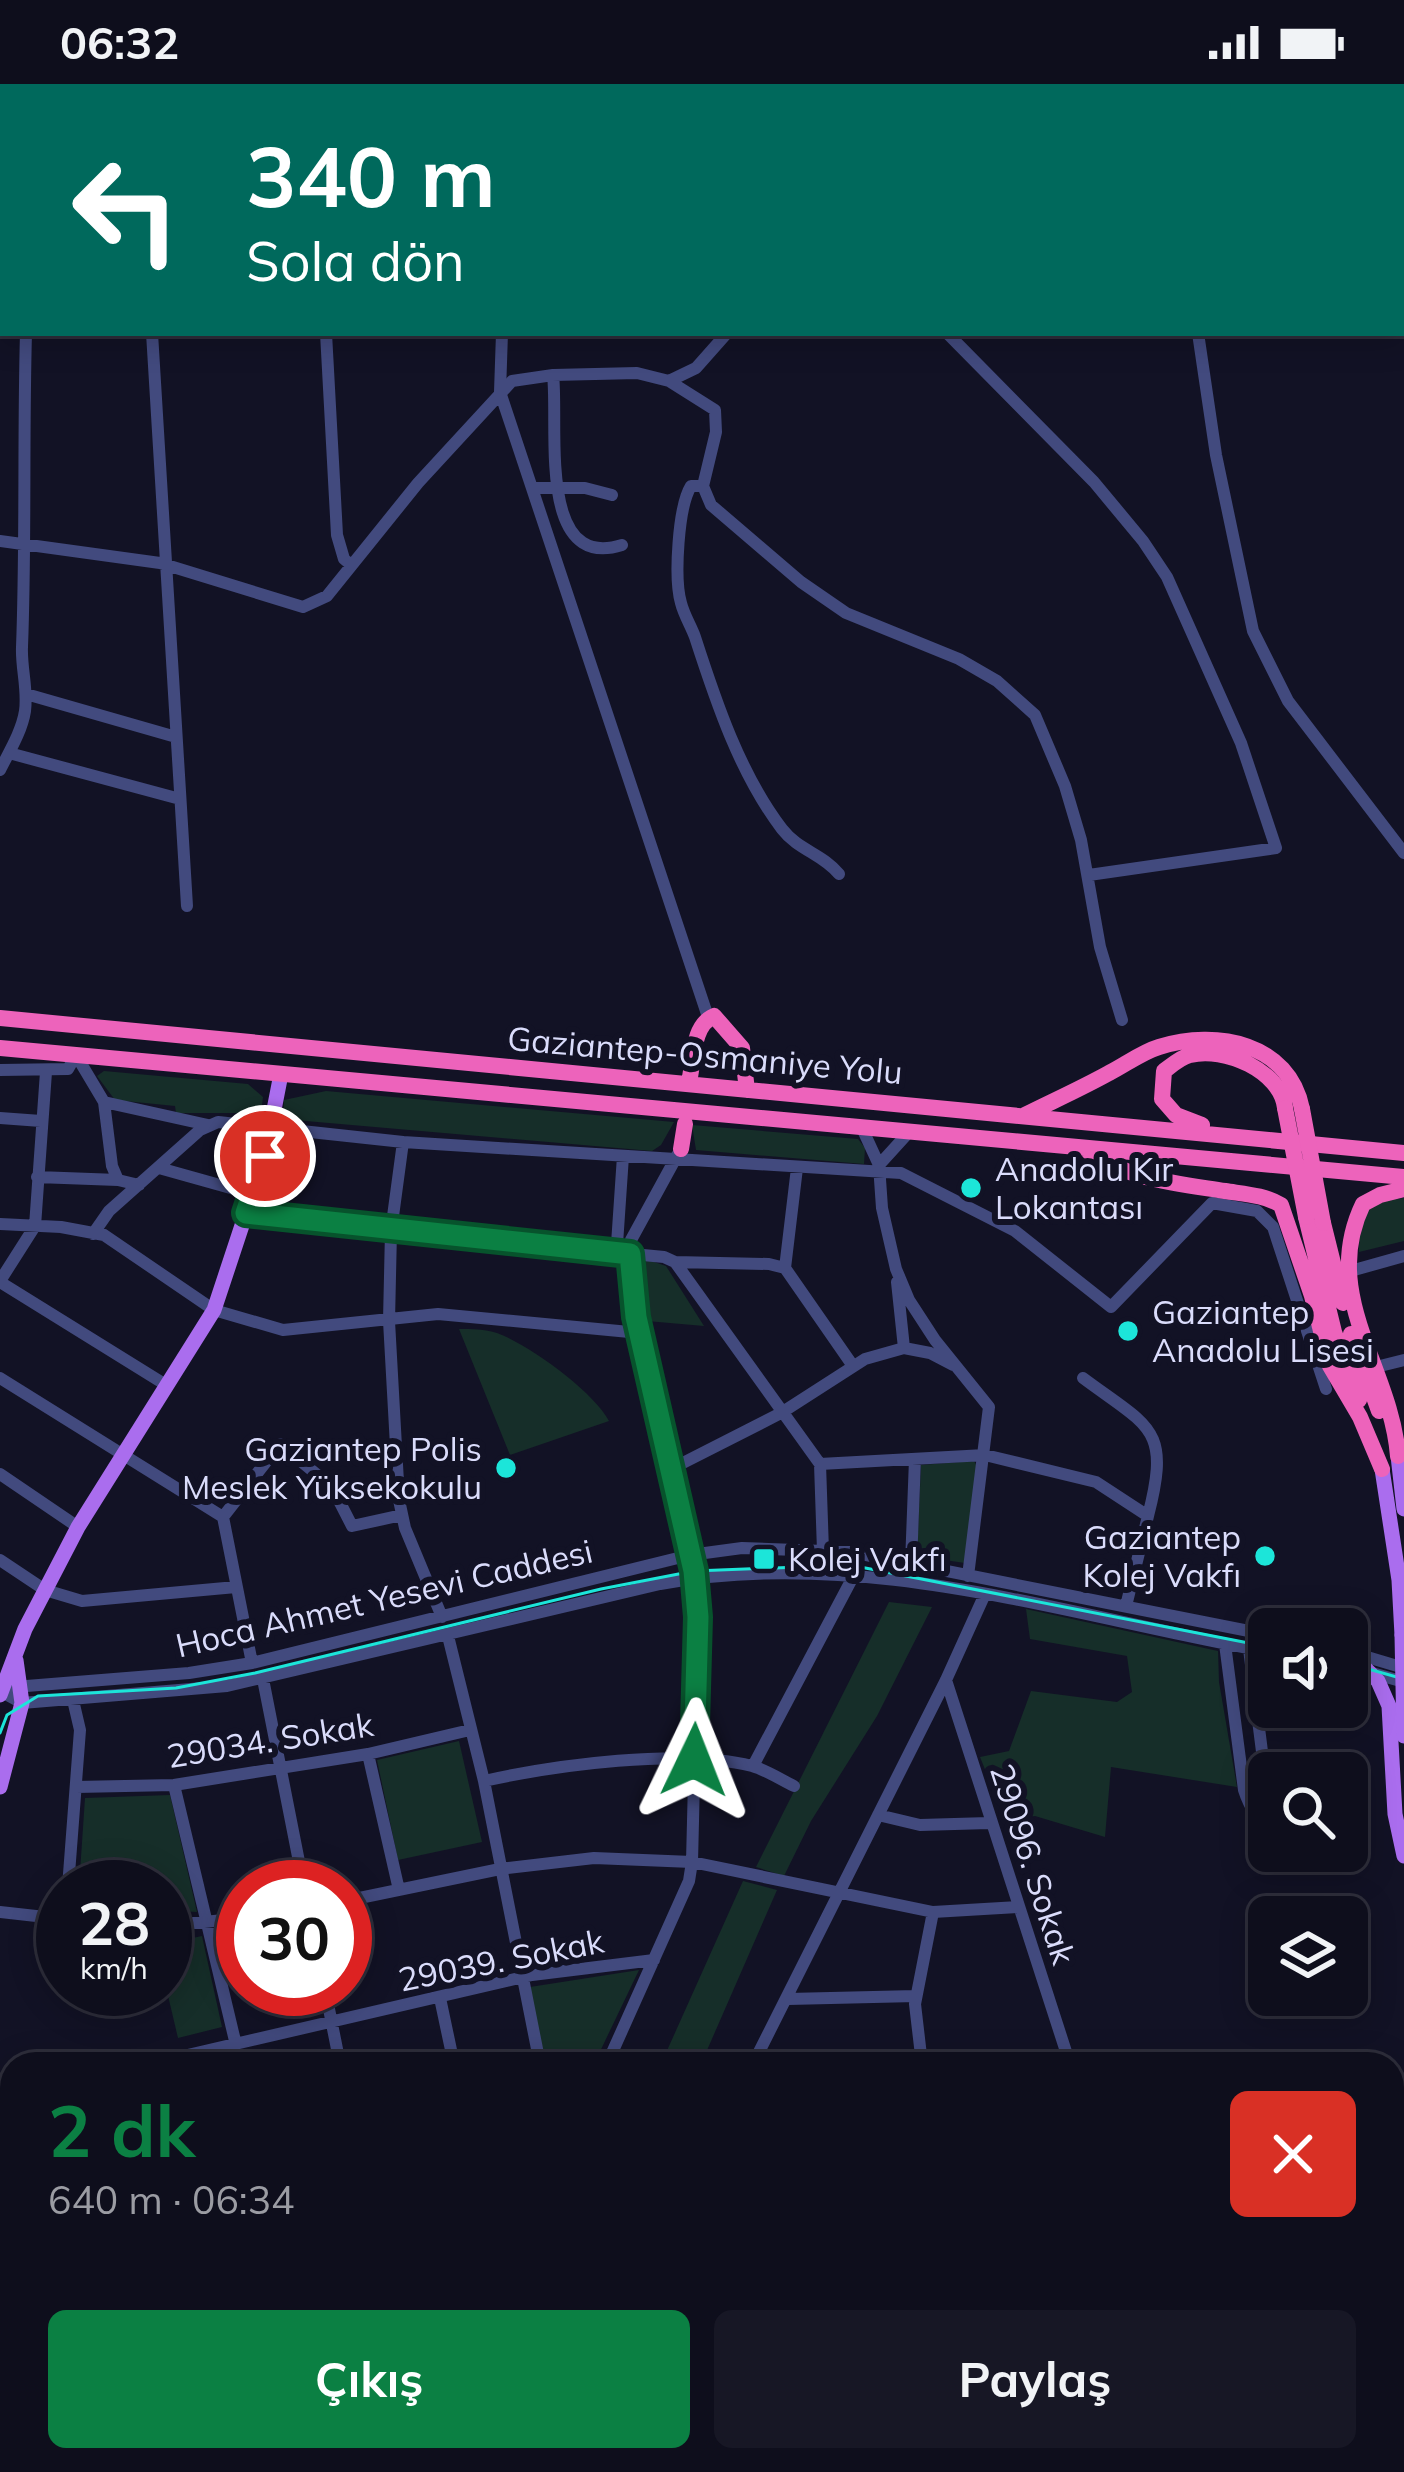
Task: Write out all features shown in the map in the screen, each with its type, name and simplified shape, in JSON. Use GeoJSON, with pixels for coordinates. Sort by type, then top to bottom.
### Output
{"type":"FeatureCollection","features":[{"type":"Feature","properties":{"kind":"highway"},"geometry":{"type":"LineString","coordinates":[[690,1077],[699,1030],[709,1016],[720,1019],[742,1048],[747,1090]]}},
{"type":"Feature","properties":{"kind":"highway","name":"Gaziantep-Osmaniye Yolu"},"geometry":{"type":"LineString","coordinates":[[0,1018],[1404,1154]]}},
{"type":"Feature","properties":{"kind":"highway"},"geometry":{"type":"LineString","coordinates":[[1024,1115],[1158,1047],[1228,1041],[1274,1059],[1298,1088],[1294,1109],[1334,1332],[1382,1469]]}},
{"type":"Feature","properties":{"kind":"highway","name":"Gaziantep-Osmaniye Yolu"},"geometry":{"type":"LineString","coordinates":[[0,1048],[1404,1177]]}},
{"type":"Feature","properties":{"kind":"highway"},"geometry":{"type":"LineString","coordinates":[[1232,1135],[1185,1120],[1167,1108],[1161,1087],[1164,1071],[1186,1055],[1212,1053],[1253,1066],[1271,1078],[1294,1109]]}},
{"type":"Feature","properties":{"kind":"highway"},"geometry":{"type":"LineString","coordinates":[[678,1154],[685,1124]]}},
{"type":"Feature","properties":{"kind":"highway"},"geometry":{"type":"LineString","coordinates":[[1085,1149],[1102,1162],[1165,1182],[1256,1196],[1281,1205],[1330,1366],[1360,1417],[1382,1469]]}},
{"type":"Feature","properties":{"kind":"highway"},"geometry":{"type":"LineString","coordinates":[[1398,1456],[1376,1367],[1358,1324],[1346,1250],[1363,1204],[1404,1190]]}},
{"type":"Feature","properties":{"kind":"highway"},"geometry":{"type":"LineString","coordinates":[[1315,1220],[1353,1342],[1398,1456]]}},
{"type":"Feature","properties":{"kind":"main road"},"geometry":{"type":"LineString","coordinates":[[0,1692],[77,1527],[214,1310],[271,1127],[280,1074]]}},
{"type":"Feature","properties":{"kind":"main road"},"geometry":{"type":"LineString","coordinates":[[1398,1456],[1404,1508]]}},
{"type":"Feature","properties":{"kind":"main road"},"geometry":{"type":"LineString","coordinates":[[1382,1469],[1397,1562],[1404,1740]]}},
{"type":"Feature","properties":{"kind":"main road"},"geometry":{"type":"LineString","coordinates":[[0,1787],[21,1694],[16,1651]]}},
{"type":"Feature","properties":{"kind":"main road"},"geometry":{"type":"LineString","coordinates":[[1368,1672],[1389,1706],[1395,1814],[1404,1856]]}},
{"type":"Feature","properties":{"kind":"street"},"geometry":{"type":"LineString","coordinates":[[0,770],[24,717],[26,694],[21,651],[26,336]]}},
{"type":"Feature","properties":{"kind":"street"},"geometry":{"type":"LineString","coordinates":[[152,336],[188,906]]}},
{"type":"Feature","properties":{"kind":"street"},"geometry":{"type":"LineString","coordinates":[[326,336],[337,536],[350,564]]}},
{"type":"Feature","properties":{"kind":"street"},"geometry":{"type":"LineString","coordinates":[[502,336],[500,392],[709,1016]]}},
{"type":"Feature","properties":{"kind":"street"},"geometry":{"type":"LineString","coordinates":[[669,380],[696,368],[724,336]]}},
{"type":"Feature","properties":{"kind":"street"},"geometry":{"type":"LineString","coordinates":[[950,336],[1094,482],[1144,541],[1167,577],[1241,743],[1276,848],[1089,875]]}},
{"type":"Feature","properties":{"kind":"street"},"geometry":{"type":"LineString","coordinates":[[1198,336],[1220,475],[1253,632],[1288,701],[1404,853]]}},
{"type":"Feature","properties":{"kind":"street"},"geometry":{"type":"LineString","coordinates":[[0,542],[165,565],[303,607],[327,596],[512,381],[553,375],[637,374],[669,380],[715,410],[716,432],[703,486],[711,505],[846,614],[959,659],[997,681],[1035,716],[1066,786],[1089,875],[1100,947],[1122,1020]]}},
{"type":"Feature","properties":{"kind":"street"},"geometry":{"type":"LineString","coordinates":[[553,375],[558,487],[565,521],[578,543],[600,552],[622,545]]}},
{"type":"Feature","properties":{"kind":"street"},"geometry":{"type":"LineString","coordinates":[[703,486],[692,486],[686,495],[679,547],[680,601],[718,705],[759,789],[783,830],[797,844],[828,860],[839,874]]}},
{"type":"Feature","properties":{"kind":"street"},"geometry":{"type":"LineString","coordinates":[[534,488],[600,490],[612,495]]}},
{"type":"Feature","properties":{"kind":"street"},"geometry":{"type":"LineString","coordinates":[[26,694],[176,737]]}},
{"type":"Feature","properties":{"kind":"street"},"geometry":{"type":"LineString","coordinates":[[9,752],[180,799]]}},
{"type":"Feature","properties":{"kind":"street"},"geometry":{"type":"LineString","coordinates":[[0,1070],[68,1069],[76,1055],[104,1102],[118,1180]]}},
{"type":"Feature","properties":{"kind":"street"},"geometry":{"type":"LineString","coordinates":[[46,1072],[35,1226],[0,1282],[166,1385]]}},
{"type":"Feature","properties":{"kind":"street"},"geometry":{"type":"LineString","coordinates":[[104,1102],[208,1125]]}},
{"type":"Feature","properties":{"kind":"street"},"geometry":{"type":"LineString","coordinates":[[0,1118],[41,1121]]}},
{"type":"Feature","properties":{"kind":"street"},"geometry":{"type":"LineString","coordinates":[[93,1234],[110,1210],[208,1125],[218,1122],[403,1142],[623,1156],[678,1154],[797,1168],[879,1168],[901,1173],[1015,1231],[1111,1307],[1207,1206],[1257,1211],[1275,1234],[1326,1389]]}},
{"type":"Feature","properties":{"kind":"street"},"geometry":{"type":"LineString","coordinates":[[862,1128],[879,1168],[904,1348]]}},
{"type":"Feature","properties":{"kind":"street"},"geometry":{"type":"LineString","coordinates":[[879,1168],[909,1132]]}},
{"type":"Feature","properties":{"kind":"street"},"geometry":{"type":"LineString","coordinates":[[403,1142],[391,1231],[389,1322],[402,1515],[442,1617]]}},
{"type":"Feature","properties":{"kind":"street"},"geometry":{"type":"LineString","coordinates":[[612,2052],[689,1881],[692,1862],[698,1617],[694,1577],[640,1333],[630,1254],[638,1225],[678,1154]]}},
{"type":"Feature","properties":{"kind":"street"},"geometry":{"type":"LineString","coordinates":[[623,1156],[617,1244],[630,1254]]}},
{"type":"Feature","properties":{"kind":"street"},"geometry":{"type":"LineString","coordinates":[[159,1168],[252,1194]]}},
{"type":"Feature","properties":{"kind":"street"},"geometry":{"type":"LineString","coordinates":[[785,1268],[797,1168]]}},
{"type":"Feature","properties":{"kind":"street"},"geometry":{"type":"LineString","coordinates":[[37,1177],[118,1180],[139,1186]]}},
{"type":"Feature","properties":{"kind":"street"},"geometry":{"type":"LineString","coordinates":[[246,1213],[664,1257],[675,1262],[770,1264],[785,1268],[853,1366]]}},
{"type":"Feature","properties":{"kind":"street"},"geometry":{"type":"LineString","coordinates":[[0,1224],[104,1235],[214,1310],[283,1330],[471,1315],[640,1333]]}},
{"type":"Feature","properties":{"kind":"street"},"geometry":{"type":"LineString","coordinates":[[1347,1272],[1404,1256]]}},
{"type":"Feature","properties":{"kind":"street"},"geometry":{"type":"LineString","coordinates":[[675,1262],[820,1464],[823,1551]]}},
{"type":"Feature","properties":{"kind":"street"},"geometry":{"type":"LineString","coordinates":[[896,1269],[909,1300],[989,1407],[968,1576]]}},
{"type":"Feature","properties":{"kind":"street"},"geometry":{"type":"LineString","coordinates":[[671,1469],[781,1413],[853,1366],[904,1348],[930,1353],[960,1369]]}},
{"type":"Feature","properties":{"kind":"street"},"geometry":{"type":"LineString","coordinates":[[1376,1367],[1404,1360]]}},
{"type":"Feature","properties":{"kind":"street"},"geometry":{"type":"LineString","coordinates":[[0,1378],[223,1517],[252,1663]]}},
{"type":"Feature","properties":{"kind":"street"},"geometry":{"type":"LineString","coordinates":[[1083,1378],[1138,1417],[1160,1463],[1126,1606]]}},
{"type":"Feature","properties":{"kind":"street"},"geometry":{"type":"LineString","coordinates":[[223,1517],[280,1444],[332,1487],[352,1526],[402,1515]]}},
{"type":"Feature","properties":{"kind":"street"},"geometry":{"type":"LineString","coordinates":[[820,1464],[985,1455],[1096,1482],[1148,1516]]}},
{"type":"Feature","properties":{"kind":"street"},"geometry":{"type":"LineString","coordinates":[[911,1564],[915,1459]]}},
{"type":"Feature","properties":{"kind":"street"},"geometry":{"type":"LineString","coordinates":[[0,1474],[77,1527]]}},
{"type":"Feature","properties":{"kind":"street","name":"Hoca Ahmet Yesevi Caddesi"},"geometry":{"type":"LineString","coordinates":[[21,1694],[252,1663],[690,1556],[742,1548],[851,1552],[1248,1631]]}},
{"type":"Feature","properties":{"kind":"street"},"geometry":{"type":"LineString","coordinates":[[0,1560],[45,1590],[82,1601],[236,1587]]}},
{"type":"Feature","properties":{"kind":"street"},"geometry":{"type":"LineString","coordinates":[[753,1766],[854,1574]]}},
{"type":"Feature","properties":{"kind":"street","name":"Hoca Ahmet Yesevi Caddesi"},"geometry":{"type":"LineString","coordinates":[[0,1692],[73,1700],[162,1694],[263,1679],[694,1577],[854,1574],[985,1594],[1248,1648]]}},
{"type":"Feature","properties":{"kind":"street"},"geometry":{"type":"LineString","coordinates":[[760,2052],[985,1594]]}},
{"type":"Feature","properties":{"kind":"street"},"geometry":{"type":"LineString","coordinates":[[448,1636],[484,1781],[538,2052]]}},
{"type":"Feature","properties":{"kind":"street"},"geometry":{"type":"LineString","coordinates":[[1225,1644],[1248,1803]]}},
{"type":"Feature","properties":{"kind":"street"},"geometry":{"type":"LineString","coordinates":[[1368,1657],[1404,1667]]}},
{"type":"Feature","properties":{"kind":"street"},"geometry":{"type":"LineString","coordinates":[[1368,1671],[1404,1682]]}},
{"type":"Feature","properties":{"kind":"street"},"geometry":{"type":"LineString","coordinates":[[263,1679],[299,1860]]}},
{"type":"Feature","properties":{"kind":"street","name":"29096. Sokak"},"geometry":{"type":"LineString","coordinates":[[946,1679],[1066,2052]]}},
{"type":"Feature","properties":{"kind":"street"},"geometry":{"type":"LineString","coordinates":[[70,1860],[80,1730],[73,1700]]}},
{"type":"Feature","properties":{"kind":"street","name":"29034. Sokak"},"geometry":{"type":"LineString","coordinates":[[76,1787],[174,1785],[368,1754],[470,1730]]}},
{"type":"Feature","properties":{"kind":"street"},"geometry":{"type":"LineString","coordinates":[[368,1754],[399,1890]]}},
{"type":"Feature","properties":{"kind":"street"},"geometry":{"type":"LineString","coordinates":[[484,1781],[557,1765],[694,1760],[753,1766],[794,1786]]}},
{"type":"Feature","properties":{"kind":"street"},"geometry":{"type":"LineString","coordinates":[[174,1785],[236,2045]]}},
{"type":"Feature","properties":{"kind":"street"},"geometry":{"type":"LineString","coordinates":[[878,1815],[920,1825],[989,1822]]}},
{"type":"Feature","properties":{"kind":"street"},"geometry":{"type":"LineString","coordinates":[[372,1896],[500,1869],[594,1858],[692,1862],[932,1912],[1019,1907]]}},
{"type":"Feature","properties":{"kind":"street"},"geometry":{"type":"LineString","coordinates":[[0,1912],[36,1916]]}},
{"type":"Feature","properties":{"kind":"street"},"geometry":{"type":"LineString","coordinates":[[921,2052],[916,1996],[932,1912]]}},
{"type":"Feature","properties":{"kind":"street"},"geometry":{"type":"LineString","coordinates":[[192,1924],[216,1922]]}},
{"type":"Feature","properties":{"kind":"street","name":"29039. Sokak"},"geometry":{"type":"LineString","coordinates":[[211,2052],[522,1977],[654,1960]]}},
{"type":"Feature","properties":{"kind":"street"},"geometry":{"type":"LineString","coordinates":[[788,1999],[916,1996]]}},
{"type":"Feature","properties":{"kind":"street"},"geometry":{"type":"LineString","coordinates":[[440,1998],[451,2052]]}},
{"type":"Feature","properties":{"kind":"street"},"geometry":{"type":"LineString","coordinates":[[330,2016],[338,2052]]}},
{"type":"Feature","properties":{"kind":"green space"},"geometry":{"type":"Polygon","coordinates":[[[104,1071],[248,1084],[263,1097],[262,1105],[248,1113],[176,1113],[175,1106],[115,1100],[97,1076],[104,1071]]]}},
{"type":"Feature","properties":{"kind":"green space"},"geometry":{"type":"Polygon","coordinates":[[[326,1091],[674,1122],[652,1151],[283,1119],[284,1100],[326,1091]]]}},
{"type":"Feature","properties":{"kind":"green space"},"geometry":{"type":"Polygon","coordinates":[[[692,1125],[858,1139],[865,1148],[864,1164],[696,1150],[692,1125]]]}},
{"type":"Feature","properties":{"kind":"green space"},"geometry":{"type":"Polygon","coordinates":[[[1404,1198],[1404,1241],[1359,1252],[1366,1212],[1380,1203],[1404,1198]]]}},
{"type":"Feature","properties":{"kind":"green space"},"geometry":{"type":"Polygon","coordinates":[[[648,1260],[666,1266],[704,1326],[647,1321],[636,1274],[648,1260]]]}},
{"type":"Feature","properties":{"kind":"green space"},"geometry":{"type":"Polygon","coordinates":[[[459,1329],[492,1332],[526,1348],[575,1383],[609,1421],[510,1455],[459,1329]]]}},
{"type":"Feature","properties":{"kind":"green space"},"geometry":{"type":"Polygon","coordinates":[[[974,1461],[978,1468],[965,1563],[917,1556],[921,1465],[974,1461]]]}},
{"type":"Feature","properties":{"kind":"green space"},"geometry":{"type":"Polygon","coordinates":[[[889,1602],[932,1607],[877,1716],[811,1821],[784,1876],[756,1867],[889,1602]]]}},
{"type":"Feature","properties":{"kind":"green space"},"geometry":{"type":"Polygon","coordinates":[[[1026,1609],[1218,1651],[1237,1787],[1111,1767],[1105,1837],[1035,1816],[1005,1819],[980,1757],[1009,1751],[1031,1691],[1117,1702],[1132,1692],[1127,1656],[1030,1639],[1026,1609]]]}},
{"type":"Feature","properties":{"kind":"green space"},"geometry":{"type":"Polygon","coordinates":[[[459,1741],[482,1842],[398,1860],[377,1760],[459,1741]]]}},
{"type":"Feature","properties":{"kind":"green space"},"geometry":{"type":"Polygon","coordinates":[[[170,1795],[185,1860],[81,1860],[85,1798],[170,1795]]]}},
{"type":"Feature","properties":{"kind":"green space"},"geometry":{"type":"Polygon","coordinates":[[[743,1881],[777,1890],[706,2052],[666,2052],[743,1881]]]}},
{"type":"Feature","properties":{"kind":"green space"},"geometry":{"type":"Polygon","coordinates":[[[202,1936],[222,2027],[178,2038],[173,2016],[192,2016],[192,1938],[202,1936]]]}},
{"type":"Feature","properties":{"kind":"green space"},"geometry":{"type":"Polygon","coordinates":[[[639,1970],[600,2052],[543,2052],[530,1987],[639,1970]]]}},
{"type":"Feature","properties":{"kind":"tram line"},"geometry":{"type":"LineString","coordinates":[[0,1733],[7,1715],[38,1696],[176,1688],[255,1673],[694,1571],[850,1565],[1248,1643]]}},
{"type":"Feature","properties":{"kind":"tram line"},"geometry":{"type":"LineString","coordinates":[[1368,1669],[1404,1679]]}},
{"type":"Feature","properties":{"kind":"place","name":"Anadolu Kır Lokantası"},"geometry":{"type":"Point","coordinates":[971,1188]}},
{"type":"Feature","properties":{"kind":"place","name":"Gaziantep Anadolu Lisesi"},"geometry":{"type":"Point","coordinates":[1128,1331]}},
{"type":"Feature","properties":{"kind":"place","name":"Gaziantep Polis Meslek Yüksekokulu"},"geometry":{"type":"Point","coordinates":[506,1468]}},
{"type":"Feature","properties":{"kind":"place","name":"Gaziantep Kolej Vakfı"},"geometry":{"type":"Point","coordinates":[1265,1556]}},
{"type":"Feature","properties":{"kind":"place","name":"Kolej Vakfı"},"geometry":{"type":"Point","coordinates":[764,1559]}},
{"type":"Feature","properties":{"kind":"route"},"geometry":{"type":"LineString","coordinates":[[265,1156],[246,1213],[630,1254],[636,1317],[694,1571],[698,1617],[694,1760]]}}]}
